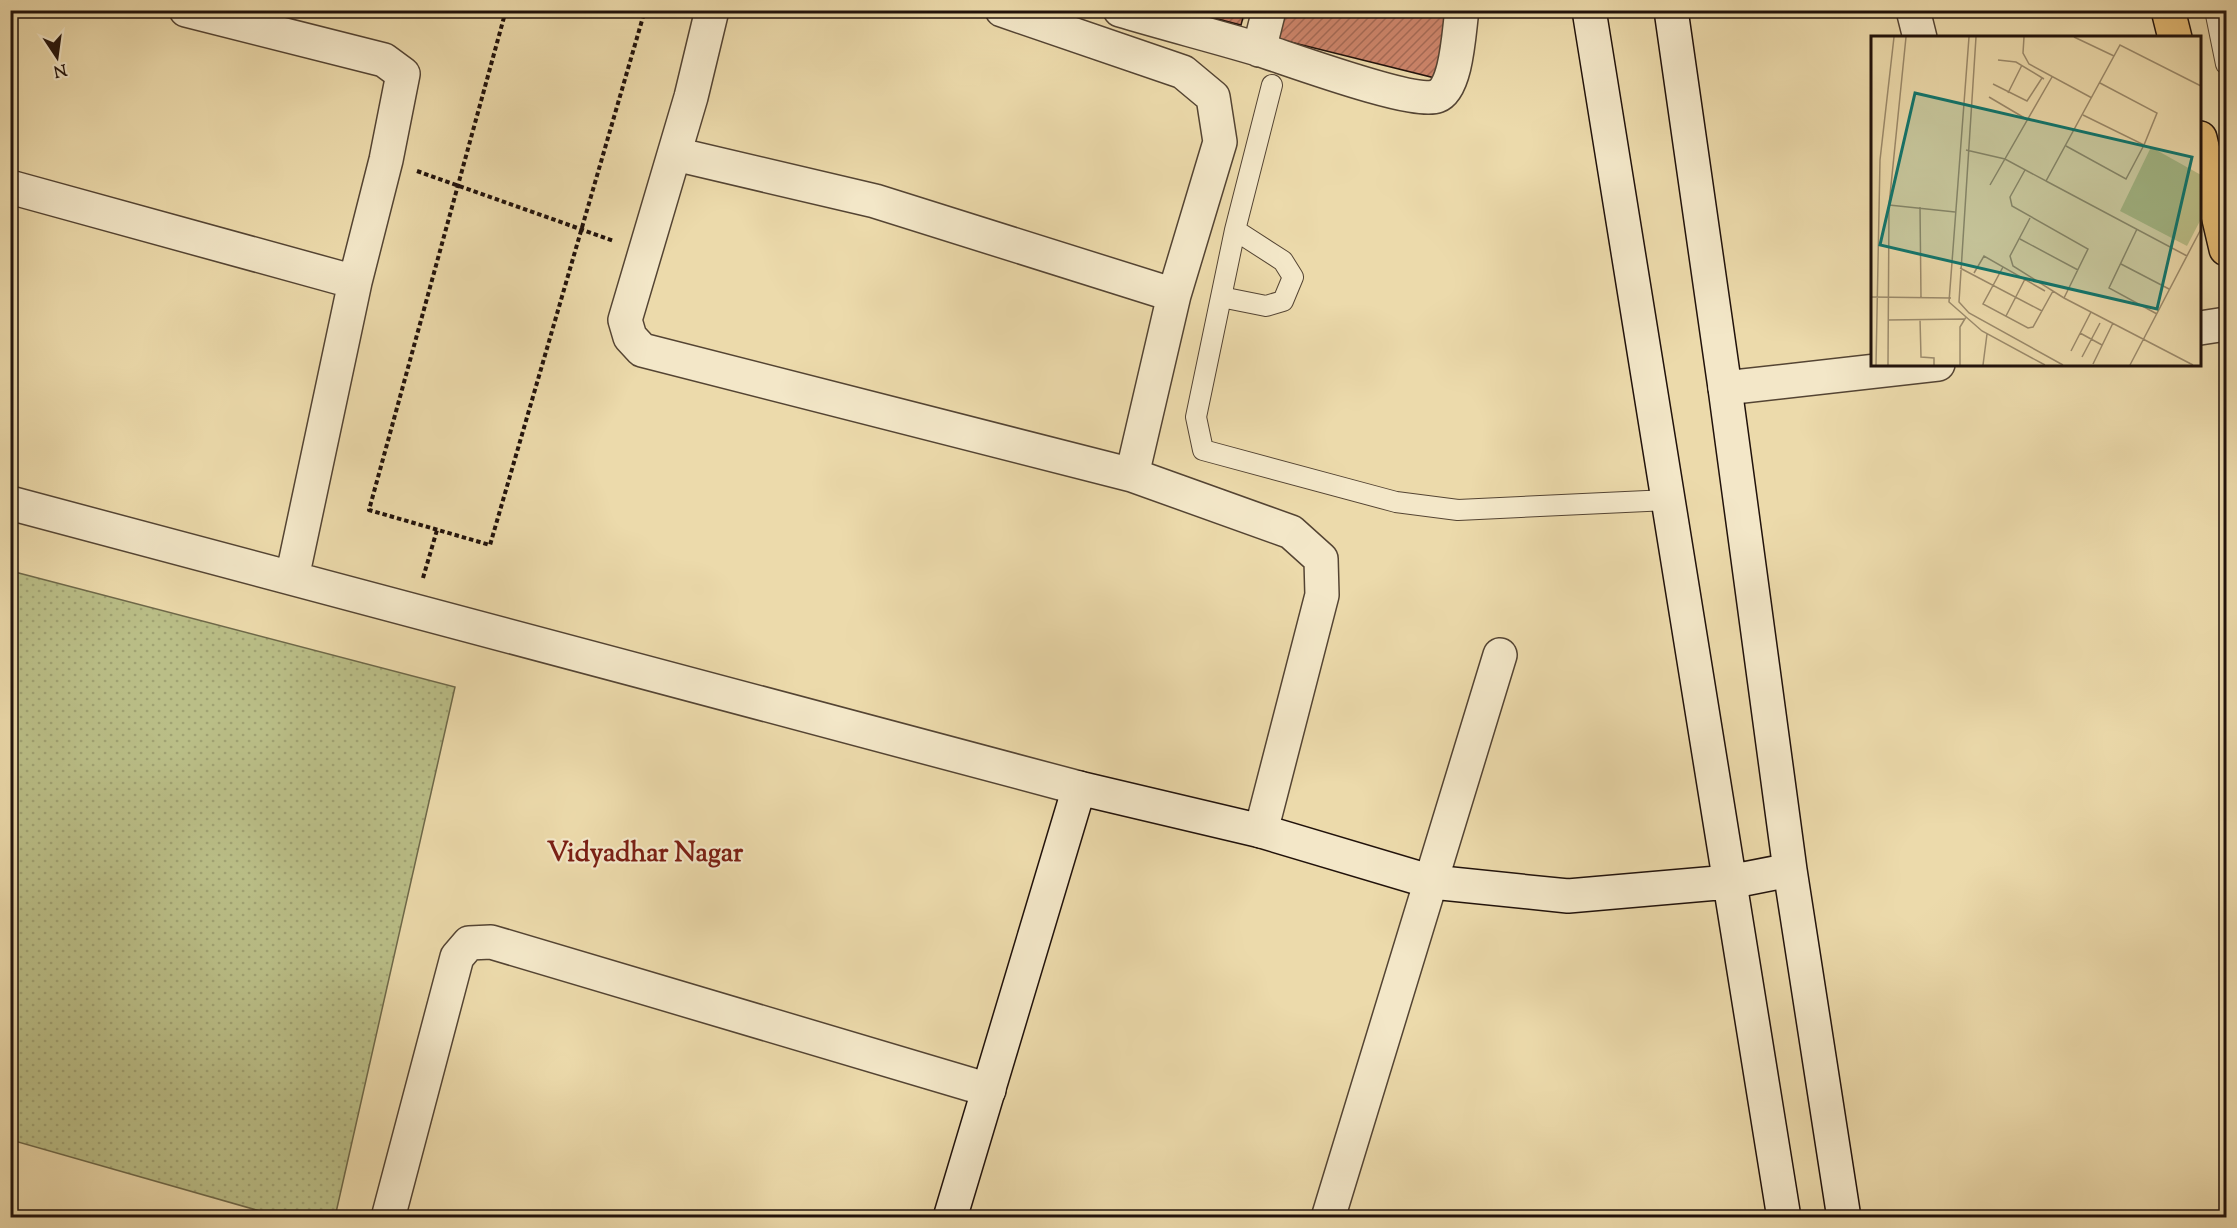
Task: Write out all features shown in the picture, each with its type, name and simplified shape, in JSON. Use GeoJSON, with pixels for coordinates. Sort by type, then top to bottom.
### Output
{"type":"FeatureCollection","features":[{"type":"Feature","properties":{"kind":"main road"},"geometry":{"type":"LineString","coordinates":[[2168,10],[2174,36]]}},
{"type":"Feature","properties":{"kind":"main road"},"geometry":{"type":"LineString","coordinates":[[2201,146],[2226,249]]}},
{"type":"Feature","properties":{"kind":"street"},"geometry":{"type":"LineString","coordinates":[[186,10],[384,60],[404,74],[386,160],[355,282],[292,578]]}},
{"type":"Feature","properties":{"kind":"street"},"geometry":{"type":"LineString","coordinates":[[712,10],[692,97],[625,320],[630,336],[642,350],[1132,475],[1291,532],[1321,559],[1322,595],[1261,831]]}},
{"type":"Feature","properties":{"kind":"street"},"geometry":{"type":"LineString","coordinates":[[1002,10],[1183,72],[1213,97],[1220,142],[1174,296],[1132,475]]}},
{"type":"Feature","properties":{"kind":"street"},"geometry":{"type":"LineString","coordinates":[[1119,10],[1380,88],[1422,98],[1438,96],[1447,87],[1455,63],[1462,10]]}},
{"type":"Feature","properties":{"kind":"street"},"geometry":{"type":"LineString","coordinates":[[1259,50],[1269,10]]}},
{"type":"Feature","properties":{"kind":"street"},"geometry":{"type":"LineString","coordinates":[[1589,10],[1784,1218]]}},
{"type":"Feature","properties":{"kind":"street"},"geometry":{"type":"LineString","coordinates":[[1671,10],[1790,870],[1844,1218]]}},
{"type":"Feature","properties":{"kind":"street"},"geometry":{"type":"LineString","coordinates":[[1913,10],[1920,36]]}},
{"type":"Feature","properties":{"kind":"street"},"geometry":{"type":"LineString","coordinates":[[675,154],[875,201],[1174,296]]}},
{"type":"Feature","properties":{"kind":"street"},"geometry":{"type":"LineString","coordinates":[[10,187],[355,282]]}},
{"type":"Feature","properties":{"kind":"street"},"geometry":{"type":"LineString","coordinates":[[2201,328],[2226,324]]}},
{"type":"Feature","properties":{"kind":"street"},"geometry":{"type":"LineString","coordinates":[[1725,388],[1920,366]]}},
{"type":"Feature","properties":{"kind":"street"},"geometry":{"type":"LineString","coordinates":[[10,503],[1079,788],[1261,831],[1432,882],[1568,896],[1729,882],[1790,870]]}},
{"type":"Feature","properties":{"kind":"street"},"geometry":{"type":"LineString","coordinates":[[1328,1218],[1500,655]]}},
{"type":"Feature","properties":{"kind":"street"},"geometry":{"type":"LineString","coordinates":[[950,1218],[1079,788]]}},
{"type":"Feature","properties":{"kind":"street"},"geometry":{"type":"LineString","coordinates":[[388,1218],[456,957],[469,943],[491,942],[989,1090]]}},
{"type":"Feature","properties":{"kind":"lane"},"geometry":{"type":"LineString","coordinates":[[2215,10],[2226,64]]}},
{"type":"Feature","properties":{"kind":"lane"},"geometry":{"type":"LineString","coordinates":[[1272,85],[1235,230],[1196,417],[1203,450],[1396,502],[1458,510],[1668,500]]}},
{"type":"Feature","properties":{"kind":"lane"},"geometry":{"type":"LineString","coordinates":[[1221,297],[1266,306],[1283,301],[1293,277],[1283,261],[1235,230]]}},
{"type":"Feature","properties":{"kind":"path"},"geometry":{"type":"LineString","coordinates":[[506,10],[369,510],[490,544],[645,10]]}},
{"type":"Feature","properties":{"kind":"path"},"geometry":{"type":"LineString","coordinates":[[386,160],[582,228],[645,253]]}},
{"type":"Feature","properties":{"kind":"path"},"geometry":{"type":"LineString","coordinates":[[414,611],[437,530]]}},
{"type":"Feature","properties":{"kind":"path"},"geometry":{"type":"LineString","coordinates":[[10,1209],[18,1218]]}},
{"type":"Feature","properties":{"kind":"path"},"geometry":{"type":"LineString","coordinates":[[75,1218],[86,1212],[109,1212],[126,1218]]}},
{"type":"Feature","properties":{"kind":"green space"},"geometry":{"type":"Polygon","coordinates":[[[11,571],[455,687],[335,1217],[281,1217],[11,1140],[11,571]]]}},
{"type":"Feature","properties":{"kind":"building"},"geometry":{"type":"Polygon","coordinates":[[[1183,10],[1245,10],[1241,25],[1183,10]]]}},
{"type":"Feature","properties":{"kind":"building"},"geometry":{"type":"Polygon","coordinates":[[[1286,10],[1452,10],[1435,78],[1278,39],[1286,10]]]}},
{"type":"Feature","properties":{"kind":"district","name":"Vidyadhar Nagar"},"geometry":{"type":"Point","coordinates":[645,854]}}]}
